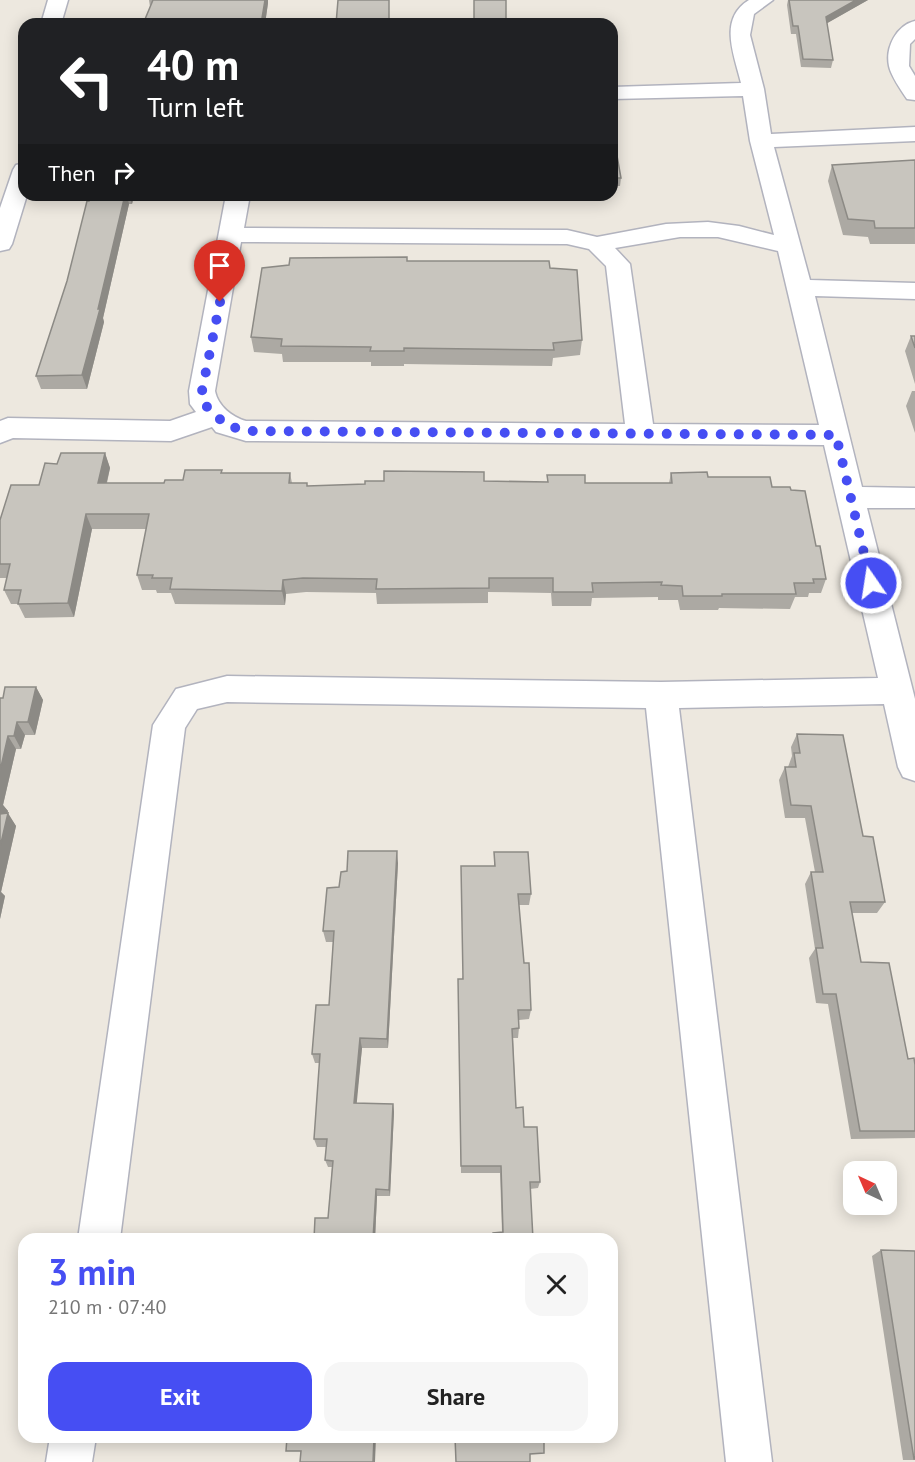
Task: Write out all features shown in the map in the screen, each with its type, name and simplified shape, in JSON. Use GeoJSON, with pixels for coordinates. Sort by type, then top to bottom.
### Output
{"type":"FeatureCollection","features":[{"type":"Feature","properties":{"kind":"street"},"geometry":{"type":"LineString","coordinates":[[53,18],[58,0]]}},
{"type":"Feature","properties":{"kind":"street"},"geometry":{"type":"LineString","coordinates":[[763,0],[745,11],[740,35],[753,89],[761,141],[790,247],[915,767]]}},
{"type":"Feature","properties":{"kind":"street"},"geometry":{"type":"LineString","coordinates":[[915,27],[900,43],[899,66],[915,94]]}},
{"type":"Feature","properties":{"kind":"street"},"geometry":{"type":"LineString","coordinates":[[618,93],[753,89]]}},
{"type":"Feature","properties":{"kind":"street"},"geometry":{"type":"LineString","coordinates":[[761,141],[915,134]]}},
{"type":"Feature","properties":{"kind":"street"},"geometry":{"type":"LineString","coordinates":[[0,244],[18,188]]}},
{"type":"Feature","properties":{"kind":"street"},"geometry":{"type":"LineString","coordinates":[[237,201],[233,235],[202,391],[204,404],[226,425],[246,431],[836,435]]}},
{"type":"Feature","properties":{"kind":"street"},"geometry":{"type":"LineString","coordinates":[[233,235],[567,237],[597,244],[649,232],[708,229],[750,236],[790,247]]}},
{"type":"Feature","properties":{"kind":"street"},"geometry":{"type":"LineString","coordinates":[[597,244],[618,264],[640,432]]}},
{"type":"Feature","properties":{"kind":"street"},"geometry":{"type":"LineString","coordinates":[[800,288],[915,291]]}},
{"type":"Feature","properties":{"kind":"street"},"geometry":{"type":"LineString","coordinates":[[0,433],[8,428],[171,431],[215,416]]}},
{"type":"Feature","properties":{"kind":"street"},"geometry":{"type":"LineString","coordinates":[[851,498],[915,498]]}},
{"type":"Feature","properties":{"kind":"street"},"geometry":{"type":"LineString","coordinates":[[100,1233],[169,725],[187,698],[227,688],[661,695],[897,691]]}},
{"type":"Feature","properties":{"kind":"street"},"geometry":{"type":"LineString","coordinates":[[661,695],[749,1462]]}},
{"type":"Feature","properties":{"kind":"street"},"geometry":{"type":"LineString","coordinates":[[69,1462],[72,1443]]}},
{"type":"Feature","properties":{"kind":"building"},"geometry":{"type":"Polygon","coordinates":[[[153,0],[265,0],[262,18],[146,18],[153,0]]]}},
{"type":"Feature","properties":{"kind":"building"},"geometry":{"type":"Polygon","coordinates":[[[338,0],[389,0],[389,18],[336,18],[338,0]]]}},
{"type":"Feature","properties":{"kind":"building"},"geometry":{"type":"Polygon","coordinates":[[[474,0],[506,0],[506,18],[474,18],[474,0]]]}},
{"type":"Feature","properties":{"kind":"building"},"geometry":{"type":"Polygon","coordinates":[[[789,0],[856,0],[826,17],[833,60],[803,59],[798,26],[793,26],[789,0]]]}},
{"type":"Feature","properties":{"kind":"building"},"geometry":{"type":"Polygon","coordinates":[[[915,160],[915,228],[875,228],[874,221],[848,219],[832,165],[915,160]]]}},
{"type":"Feature","properties":{"kind":"building"},"geometry":{"type":"Polygon","coordinates":[[[618,161],[621,178],[618,178],[618,161]]]}},
{"type":"Feature","properties":{"kind":"building"},"geometry":{"type":"Polygon","coordinates":[[[87,201],[124,201],[98,309],[100,309],[82,375],[36,376],[67,281],[87,201]]]}},
{"type":"Feature","properties":{"kind":"building"},"geometry":{"type":"Polygon","coordinates":[[[407,257],[407,261],[549,261],[550,268],[577,270],[582,340],[553,343],[554,350],[404,348],[404,351],[370,351],[371,347],[281,346],[282,339],[251,337],[262,268],[289,265],[290,258],[407,257]]]}},
{"type":"Feature","properties":{"kind":"building"},"geometry":{"type":"Polygon","coordinates":[[[911,336],[915,336],[915,348],[911,336]]]}},
{"type":"Feature","properties":{"kind":"building"},"geometry":{"type":"Polygon","coordinates":[[[61,453],[105,453],[98,483],[164,483],[165,480],[183,480],[185,470],[222,470],[221,473],[290,473],[289,483],[307,483],[307,486],[384,481],[384,471],[484,472],[484,481],[548,482],[547,475],[585,475],[585,483],[672,483],[671,473],[707,472],[708,477],[770,477],[772,487],[790,487],[791,490],[805,491],[816,546],[820,546],[826,579],[813,579],[814,583],[794,583],[796,594],[722,594],[722,596],[683,596],[682,586],[661,585],[662,582],[592,583],[593,592],[553,592],[553,578],[489,578],[489,588],[376,589],[377,579],[303,578],[283,580],[282,591],[170,589],[172,578],[137,575],[149,514],[86,514],[68,603],[18,604],[21,590],[4,590],[10,564],[0,564],[0,520],[11,485],[39,485],[45,463],[57,464],[61,453]]]}},
{"type":"Feature","properties":{"kind":"building"},"geometry":{"type":"Polygon","coordinates":[[[5,687],[36,687],[28,722],[17,722],[14,736],[8,736],[0,771],[0,698],[3,698],[5,687]]]}},
{"type":"Feature","properties":{"kind":"building"},"geometry":{"type":"Polygon","coordinates":[[[797,734],[843,735],[863,836],[873,837],[885,902],[850,902],[861,962],[889,963],[908,1059],[914,1058],[915,1131],[860,1131],[836,994],[823,994],[816,948],[823,948],[811,872],[823,872],[811,806],[791,805],[785,767],[796,767],[794,753],[800,753],[797,734]]]}},
{"type":"Feature","properties":{"kind":"building"},"geometry":{"type":"Polygon","coordinates":[[[8,813],[0,847],[0,814],[8,813]]]}},
{"type":"Feature","properties":{"kind":"building"},"geometry":{"type":"Polygon","coordinates":[[[348,851],[397,851],[387,1039],[360,1038],[354,1103],[393,1104],[389,1190],[376,1189],[373,1233],[314,1233],[315,1218],[328,1218],[333,1161],[325,1160],[327,1139],[314,1139],[320,1054],[312,1054],[316,1005],[329,1005],[334,931],[323,931],[327,888],[339,887],[341,872],[347,871],[348,851]]]}},
{"type":"Feature","properties":{"kind":"building"},"geometry":{"type":"Polygon","coordinates":[[[494,852],[528,852],[531,894],[518,894],[524,963],[529,963],[531,1010],[518,1010],[519,1028],[512,1029],[516,1108],[523,1107],[524,1127],[537,1127],[540,1182],[530,1182],[533,1233],[493,1233],[503,1232],[501,1166],[461,1166],[458,979],[463,979],[461,866],[495,866],[494,852]]]}},
{"type":"Feature","properties":{"kind":"building"},"geometry":{"type":"Polygon","coordinates":[[[881,1250],[915,1251],[915,1459],[914,1459],[881,1250]]]}},
{"type":"Feature","properties":{"kind":"building"},"geometry":{"type":"Polygon","coordinates":[[[287,1443],[374,1443],[373,1462],[300,1462],[301,1451],[286,1451],[287,1443]]]}},
{"type":"Feature","properties":{"kind":"building"},"geometry":{"type":"Polygon","coordinates":[[[455,1443],[544,1443],[544,1453],[530,1454],[530,1462],[456,1462],[455,1443]]]}},
{"type":"Feature","properties":{"kind":"route"},"geometry":{"type":"LineString","coordinates":[[220,302],[202,391],[204,404],[226,425],[246,431],[836,435],[871,583]]}}]}
